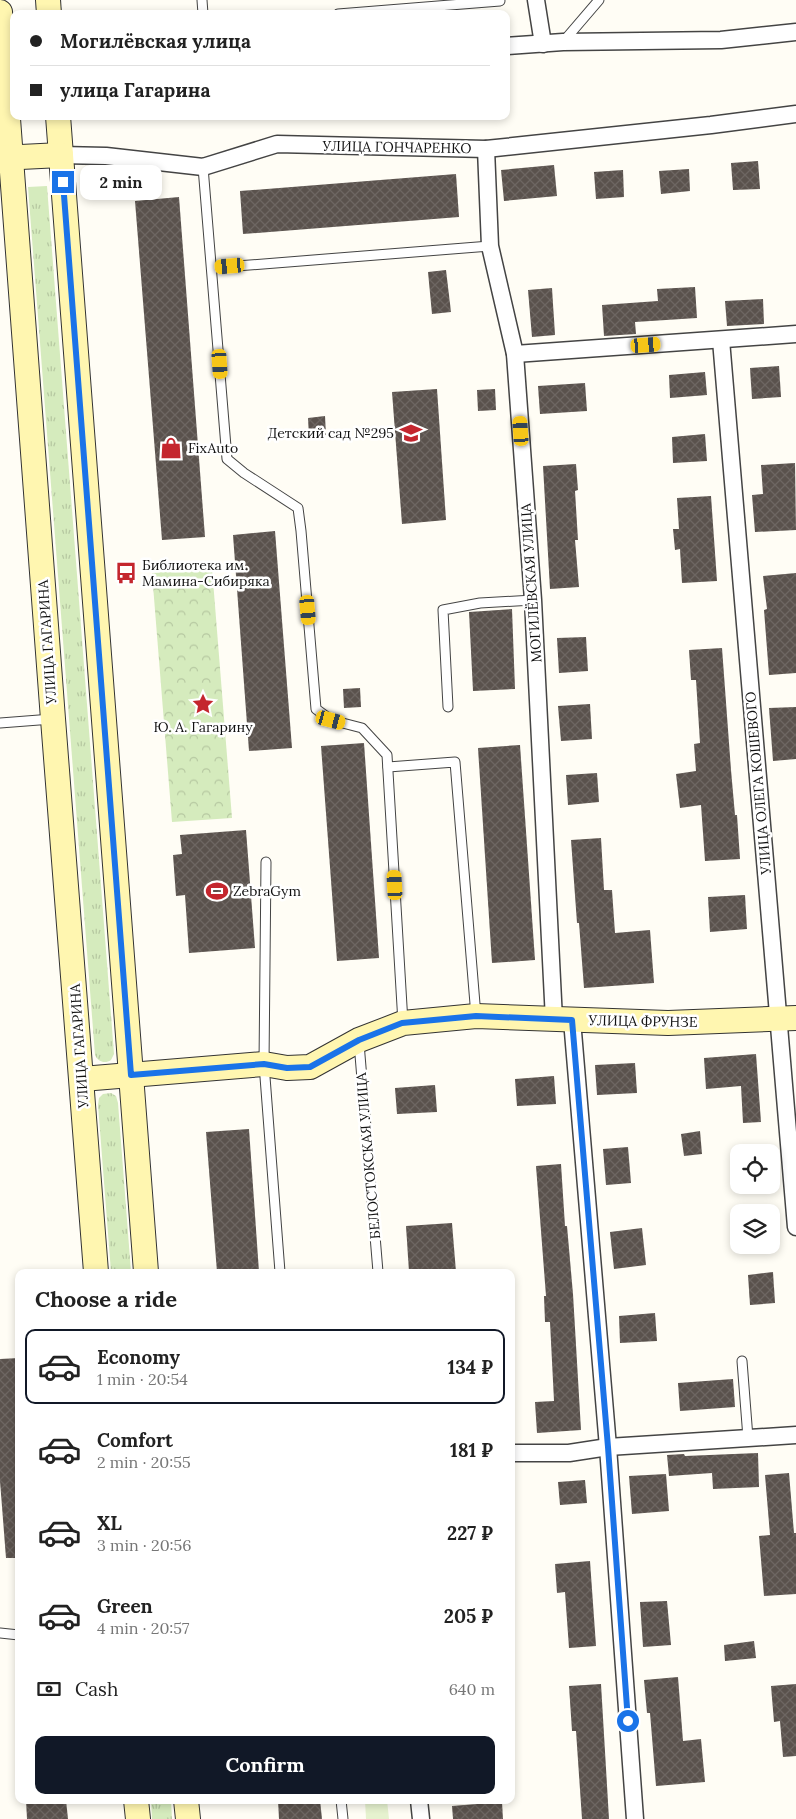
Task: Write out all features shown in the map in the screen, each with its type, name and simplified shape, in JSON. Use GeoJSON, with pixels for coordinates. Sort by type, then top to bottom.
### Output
{"type":"FeatureCollection","features":[{"type":"Feature","properties":{"kind":"main road","name":"УЛИЦА ГАГАРИНА"},"geometry":{"type":"LineString","coordinates":[[0,12],[5,41],[5,157],[53,719],[96,1269]]}},
{"type":"Feature","properties":{"kind":"main road"},"geometry":{"type":"LineString","coordinates":[[58,120],[146,1269]]}},
{"type":"Feature","properties":{"kind":"main road","name":"УЛИЦА ГОНЧАРЕНКО"},"geometry":{"type":"LineString","coordinates":[[5,157],[61,155]]}},
{"type":"Feature","properties":{"kind":"main road","name":"УЛИЦА ФРУНЗЕ"},"geometry":{"type":"LineString","coordinates":[[82,1080],[264,1064],[287,1068],[310,1067],[359,1040],[402,1023],[476,1016],[668,1023],[787,1018]]}},
{"type":"Feature","properties":{"kind":"main road"},"geometry":{"type":"LineString","coordinates":[[136,1804],[138,1819]]}},
{"type":"Feature","properties":{"kind":"main road"},"geometry":{"type":"LineString","coordinates":[[186,1804],[188,1819]]}},
{"type":"Feature","properties":{"kind":"street"},"geometry":{"type":"LineString","coordinates":[[536,0],[543,44]]}},
{"type":"Feature","properties":{"kind":"street"},"geometry":{"type":"LineString","coordinates":[[510,46],[562,42],[721,40],[796,32]]}},
{"type":"Feature","properties":{"kind":"street","name":"УЛИЦА ГОНЧАРЕНКО"},"geometry":{"type":"LineString","coordinates":[[61,155],[106,156],[204,167],[277,144],[486,149],[796,114]]}},
{"type":"Feature","properties":{"kind":"street","name":"МОГИЛЁВСКАЯ УЛИЦА"},"geometry":{"type":"LineString","coordinates":[[486,149],[490,246],[515,354],[563,1020],[608,1447],[635,1819]]}},
{"type":"Feature","properties":{"kind":"street"},"geometry":{"type":"LineString","coordinates":[[515,354],[796,334]]}},
{"type":"Feature","properties":{"kind":"street","name":"УЛИЦА ОЛЕГА КОШЕВОГО"},"geometry":{"type":"LineString","coordinates":[[722,340],[787,1018],[796,1227]]}},
{"type":"Feature","properties":{"kind":"street"},"geometry":{"type":"LineString","coordinates":[[515,1453],[569,1453],[608,1447],[796,1435]]}},
{"type":"Feature","properties":{"kind":"street"},"geometry":{"type":"LineString","coordinates":[[420,1804],[421,1819]]}},
{"type":"Feature","properties":{"kind":"lane"},"geometry":{"type":"LineString","coordinates":[[562,42],[599,0]]}},
{"type":"Feature","properties":{"kind":"lane"},"geometry":{"type":"LineString","coordinates":[[388,10],[500,1]]}},
{"type":"Feature","properties":{"kind":"lane"},"geometry":{"type":"LineString","coordinates":[[204,167],[227,459],[244,474],[298,508],[316,709],[331,720],[362,728],[387,755],[402,1023]]}},
{"type":"Feature","properties":{"kind":"lane"},"geometry":{"type":"LineString","coordinates":[[212,268],[490,246]]}},
{"type":"Feature","properties":{"kind":"lane"},"geometry":{"type":"LineString","coordinates":[[448,707],[443,610],[480,604],[533,600]]}},
{"type":"Feature","properties":{"kind":"lane"},"geometry":{"type":"LineString","coordinates":[[0,723],[53,719]]}},
{"type":"Feature","properties":{"kind":"lane"},"geometry":{"type":"LineString","coordinates":[[388,767],[455,762],[476,1016]]}},
{"type":"Feature","properties":{"kind":"lane"},"geometry":{"type":"LineString","coordinates":[[266,862],[264,1064],[280,1269]]}},
{"type":"Feature","properties":{"kind":"lane","name":"БЕЛОСТОКСКАЯ УЛИЦА"},"geometry":{"type":"LineString","coordinates":[[359,1040],[378,1269]]}},
{"type":"Feature","properties":{"kind":"lane"},"geometry":{"type":"LineString","coordinates":[[742,1362],[748,1438]]}},
{"type":"Feature","properties":{"kind":"lane"},"geometry":{"type":"LineString","coordinates":[[0,1633],[15,1635]]}},
{"type":"Feature","properties":{"kind":"lane"},"geometry":{"type":"LineString","coordinates":[[341,1804],[343,1819]]}},
{"type":"Feature","properties":{"kind":"green space"},"geometry":{"type":"Polygon","coordinates":[[[47,186],[114,1054],[111,1060],[106,1062],[100,1061],[95,1055],[28,187],[47,186]]]}},
{"type":"Feature","properties":{"kind":"green space"},"geometry":{"type":"Polygon","coordinates":[[[212,568],[232,818],[172,822],[152,573],[212,568]]]}},
{"type":"Feature","properties":{"kind":"green space"},"geometry":{"type":"Polygon","coordinates":[[[111,1093],[116,1096],[118,1103],[131,1269],[111,1269],[98,1105],[99,1098],[103,1094],[111,1093]]]}},
{"type":"Feature","properties":{"kind":"green space"},"geometry":{"type":"Polygon","coordinates":[[[151,1804],[171,1804],[172,1819],[152,1819],[151,1804]]]}},
{"type":"Feature","properties":{"kind":"green space"},"geometry":{"type":"Polygon","coordinates":[[[365,1804],[387,1804],[389,1819],[366,1819],[365,1804]]]}},
{"type":"Feature","properties":{"kind":"building"},"geometry":{"type":"Polygon","coordinates":[[[758,161],[760,189],[733,190],[731,163],[758,161]]]}},
{"type":"Feature","properties":{"kind":"building"},"geometry":{"type":"Polygon","coordinates":[[[554,165],[557,196],[504,201],[501,170],[554,165]]]}},
{"type":"Feature","properties":{"kind":"building"},"geometry":{"type":"Polygon","coordinates":[[[689,169],[690,191],[661,194],[659,171],[689,169]]]}},
{"type":"Feature","properties":{"kind":"building"},"geometry":{"type":"Polygon","coordinates":[[[623,170],[624,197],[596,199],[594,172],[623,170]]]}},
{"type":"Feature","properties":{"kind":"building"},"geometry":{"type":"Polygon","coordinates":[[[456,174],[459,217],[243,234],[240,191],[456,174]]]}},
{"type":"Feature","properties":{"kind":"building"},"geometry":{"type":"Polygon","coordinates":[[[179,197],[205,537],[162,540],[135,201],[179,197]]]}},
{"type":"Feature","properties":{"kind":"building"},"geometry":{"type":"Polygon","coordinates":[[[446,270],[451,312],[432,314],[428,272],[446,270]]]}},
{"type":"Feature","properties":{"kind":"building"},"geometry":{"type":"Polygon","coordinates":[[[695,287],[697,318],[635,322],[636,334],[604,336],[602,305],[658,301],[657,289],[695,287]]]}},
{"type":"Feature","properties":{"kind":"building"},"geometry":{"type":"Polygon","coordinates":[[[552,288],[555,335],[532,337],[528,290],[552,288]]]}},
{"type":"Feature","properties":{"kind":"building"},"geometry":{"type":"Polygon","coordinates":[[[763,299],[764,324],[727,326],[725,301],[763,299]]]}},
{"type":"Feature","properties":{"kind":"building"},"geometry":{"type":"Polygon","coordinates":[[[779,366],[781,397],[752,399],[750,368],[779,366]]]}},
{"type":"Feature","properties":{"kind":"building"},"geometry":{"type":"Polygon","coordinates":[[[705,372],[707,395],[670,398],[669,375],[705,372]]]}},
{"type":"Feature","properties":{"kind":"building"},"geometry":{"type":"Polygon","coordinates":[[[585,383],[587,411],[540,414],[538,386],[585,383]]]}},
{"type":"Feature","properties":{"kind":"building"},"geometry":{"type":"Polygon","coordinates":[[[437,389],[446,520],[402,524],[392,392],[437,389]]]}},
{"type":"Feature","properties":{"kind":"building"},"geometry":{"type":"Polygon","coordinates":[[[495,389],[496,410],[478,411],[477,390],[495,389]]]}},
{"type":"Feature","properties":{"kind":"building"},"geometry":{"type":"Polygon","coordinates":[[[325,416],[326,435],[309,437],[308,418],[325,416]]]}},
{"type":"Feature","properties":{"kind":"building"},"geometry":{"type":"Polygon","coordinates":[[[705,434],[707,461],[673,463],[672,437],[705,434]]]}},
{"type":"Feature","properties":{"kind":"building"},"geometry":{"type":"Polygon","coordinates":[[[795,463],[796,530],[755,532],[752,495],[763,494],[761,465],[795,463]]]}},
{"type":"Feature","properties":{"kind":"building"},"geometry":{"type":"Polygon","coordinates":[[[576,464],[578,490],[575,491],[578,540],[575,540],[579,587],[550,589],[543,466],[576,464]]]}},
{"type":"Feature","properties":{"kind":"building"},"geometry":{"type":"Polygon","coordinates":[[[711,496],[717,581],[682,583],[680,549],[675,550],[673,529],[679,529],[677,498],[711,496]]]}},
{"type":"Feature","properties":{"kind":"building"},"geometry":{"type":"Polygon","coordinates":[[[275,531],[292,748],[249,751],[233,535],[275,531]]]}},
{"type":"Feature","properties":{"kind":"building"},"geometry":{"type":"Polygon","coordinates":[[[796,573],[796,673],[769,675],[764,610],[767,609],[763,576],[796,573]]]}},
{"type":"Feature","properties":{"kind":"building"},"geometry":{"type":"Polygon","coordinates":[[[512,609],[515,689],[473,691],[469,612],[512,609]]]}},
{"type":"Feature","properties":{"kind":"building"},"geometry":{"type":"Polygon","coordinates":[[[586,637],[588,671],[559,673],[557,638],[586,637]]]}},
{"type":"Feature","properties":{"kind":"building"},"geometry":{"type":"Polygon","coordinates":[[[722,648],[740,859],[705,861],[701,805],[680,808],[676,774],[696,771],[694,744],[700,743],[696,680],[691,680],[689,650],[722,648]]]}},
{"type":"Feature","properties":{"kind":"building"},"geometry":{"type":"Polygon","coordinates":[[[360,688],[361,707],[344,708],[343,689],[360,688]]]}},
{"type":"Feature","properties":{"kind":"building"},"geometry":{"type":"Polygon","coordinates":[[[590,704],[592,739],[561,741],[558,706],[590,704]]]}},
{"type":"Feature","properties":{"kind":"building"},"geometry":{"type":"Polygon","coordinates":[[[796,707],[796,759],[773,761],[769,708],[796,707]]]}},
{"type":"Feature","properties":{"kind":"building"},"geometry":{"type":"Polygon","coordinates":[[[364,743],[379,958],[337,961],[321,746],[364,743]]]}},
{"type":"Feature","properties":{"kind":"building"},"geometry":{"type":"Polygon","coordinates":[[[520,745],[535,960],[492,963],[478,748],[520,745]]]}},
{"type":"Feature","properties":{"kind":"building"},"geometry":{"type":"Polygon","coordinates":[[[597,773],[599,802],[568,805],[566,775],[597,773]]]}},
{"type":"Feature","properties":{"kind":"building"},"geometry":{"type":"Polygon","coordinates":[[[246,830],[255,948],[189,953],[185,895],[176,896],[173,855],[182,854],[180,835],[246,830]]]}},
{"type":"Feature","properties":{"kind":"building"},"geometry":{"type":"Polygon","coordinates":[[[601,838],[604,890],[612,890],[615,933],[650,930],[654,983],[584,988],[571,840],[601,838]]]}},
{"type":"Feature","properties":{"kind":"building"},"geometry":{"type":"Polygon","coordinates":[[[745,895],[747,929],[710,932],[708,897],[745,895]]]}},
{"type":"Feature","properties":{"kind":"building"},"geometry":{"type":"Polygon","coordinates":[[[756,1054],[761,1122],[743,1123],[741,1086],[706,1089],[704,1058],[756,1054]]]}},
{"type":"Feature","properties":{"kind":"building"},"geometry":{"type":"Polygon","coordinates":[[[635,1063],[637,1093],[597,1095],[595,1065],[635,1063]]]}},
{"type":"Feature","properties":{"kind":"building"},"geometry":{"type":"Polygon","coordinates":[[[554,1076],[556,1104],[517,1106],[515,1079],[554,1076]]]}},
{"type":"Feature","properties":{"kind":"building"},"geometry":{"type":"Polygon","coordinates":[[[435,1085],[437,1112],[397,1114],[395,1088],[435,1085]]]}},
{"type":"Feature","properties":{"kind":"building"},"geometry":{"type":"Polygon","coordinates":[[[249,1129],[259,1269],[217,1269],[206,1132],[249,1129]]]}},
{"type":"Feature","properties":{"kind":"building"},"geometry":{"type":"Polygon","coordinates":[[[700,1131],[702,1154],[684,1156],[681,1134],[700,1131]]]}},
{"type":"Feature","properties":{"kind":"building"},"geometry":{"type":"Polygon","coordinates":[[[628,1147],[631,1183],[606,1185],[603,1149],[628,1147]]]}},
{"type":"Feature","properties":{"kind":"building"},"geometry":{"type":"Polygon","coordinates":[[[561,1164],[565,1226],[567,1226],[573,1294],[581,1430],[537,1433],[535,1402],[554,1401],[550,1322],[545,1322],[544,1296],[546,1296],[536,1166],[561,1164]]]}},
{"type":"Feature","properties":{"kind":"building"},"geometry":{"type":"Polygon","coordinates":[[[452,1223],[456,1269],[409,1269],[406,1226],[452,1223]]]}},
{"type":"Feature","properties":{"kind":"building"},"geometry":{"type":"Polygon","coordinates":[[[642,1228],[646,1265],[614,1269],[610,1232],[642,1228]]]}},
{"type":"Feature","properties":{"kind":"building"},"geometry":{"type":"Polygon","coordinates":[[[773,1272],[775,1303],[750,1305],[748,1275],[773,1272]]]}},
{"type":"Feature","properties":{"kind":"building"},"geometry":{"type":"Polygon","coordinates":[[[655,1313],[657,1341],[620,1343],[619,1316],[655,1313]]]}},
{"type":"Feature","properties":{"kind":"building"},"geometry":{"type":"Polygon","coordinates":[[[15,1358],[15,1558],[6,1558],[0,1481],[0,1359],[15,1358]]]}},
{"type":"Feature","properties":{"kind":"building"},"geometry":{"type":"Polygon","coordinates":[[[733,1379],[735,1407],[680,1411],[678,1383],[733,1379]]]}},
{"type":"Feature","properties":{"kind":"building"},"geometry":{"type":"Polygon","coordinates":[[[758,1453],[759,1487],[713,1489],[712,1473],[669,1476],[667,1455],[758,1453]]]}},
{"type":"Feature","properties":{"kind":"building"},"geometry":{"type":"Polygon","coordinates":[[[789,1473],[794,1533],[796,1533],[796,1594],[764,1596],[759,1536],[770,1535],[765,1475],[789,1473]]]}},
{"type":"Feature","properties":{"kind":"building"},"geometry":{"type":"Polygon","coordinates":[[[666,1474],[669,1511],[632,1514],[629,1476],[666,1474]]]}},
{"type":"Feature","properties":{"kind":"building"},"geometry":{"type":"Polygon","coordinates":[[[585,1480],[587,1503],[560,1505],[558,1482],[585,1480]]]}},
{"type":"Feature","properties":{"kind":"building"},"geometry":{"type":"Polygon","coordinates":[[[590,1561],[596,1646],[569,1648],[565,1592],[557,1593],[555,1564],[590,1561]]]}},
{"type":"Feature","properties":{"kind":"building"},"geometry":{"type":"Polygon","coordinates":[[[667,1601],[671,1645],[643,1647],[640,1602],[667,1601]]]}},
{"type":"Feature","properties":{"kind":"building"},"geometry":{"type":"Polygon","coordinates":[[[754,1641],[756,1658],[725,1661],[724,1645],[754,1641]]]}},
{"type":"Feature","properties":{"kind":"building"},"geometry":{"type":"Polygon","coordinates":[[[678,1677],[683,1741],[701,1739],[705,1782],[656,1786],[650,1713],[647,1713],[644,1680],[678,1677]]]}},
{"type":"Feature","properties":{"kind":"building"},"geometry":{"type":"Polygon","coordinates":[[[601,1684],[609,1819],[582,1819],[576,1731],[572,1731],[569,1686],[601,1684]]]}},
{"type":"Feature","properties":{"kind":"building"},"geometry":{"type":"Polygon","coordinates":[[[796,1684],[796,1756],[783,1757],[780,1721],[774,1722],[771,1686],[796,1684]]]}},
{"type":"Feature","properties":{"kind":"building"},"geometry":{"type":"Polygon","coordinates":[[[26,1804],[66,1804],[68,1819],[27,1819],[26,1804]]]}},
{"type":"Feature","properties":{"kind":"building"},"geometry":{"type":"Polygon","coordinates":[[[278,1804],[320,1804],[322,1819],[279,1819],[278,1804]]]}},
{"type":"Feature","properties":{"kind":"building"},"geometry":{"type":"Polygon","coordinates":[[[502,1804],[503,1819],[453,1819],[452,1806],[502,1804]]]}},
{"type":"Feature","properties":{"kind":"place","name":"Детский сад №295"},"geometry":{"type":"Point","coordinates":[411,433]}},
{"type":"Feature","properties":{"kind":"place","name":"FixAuto"},"geometry":{"type":"Point","coordinates":[171,448]}},
{"type":"Feature","properties":{"kind":"place","name":"Библиотека им. Мамина-Сибиряка"},"geometry":{"type":"Point","coordinates":[126,573]}},
{"type":"Feature","properties":{"kind":"place","name":"Ю. А. Гагарину"},"geometry":{"type":"Point","coordinates":[203,704]}},
{"type":"Feature","properties":{"kind":"place","name":"ZebraGym"},"geometry":{"type":"Point","coordinates":[217,891]}},
{"type":"Feature","properties":{"kind":"route"},"geometry":{"type":"LineString","coordinates":[[63,182],[131,1075],[264,1064],[287,1068],[310,1067],[359,1040],[402,1023],[476,1016],[572,1020],[608,1447],[628,1721]]}}]}
